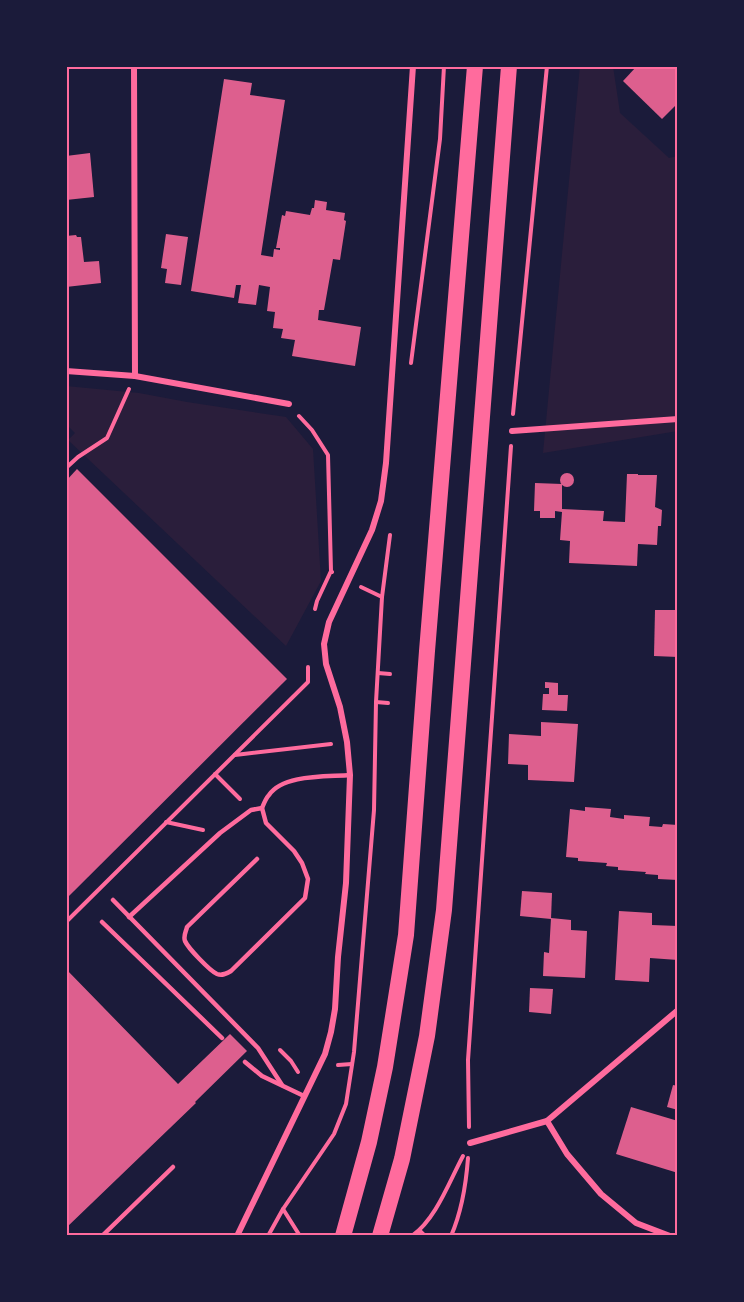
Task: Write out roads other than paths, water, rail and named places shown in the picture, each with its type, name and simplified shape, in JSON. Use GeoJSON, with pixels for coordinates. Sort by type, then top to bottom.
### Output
{"type":"FeatureCollection","features":[{"type":"Feature","properties":{"kind":"highway"},"geometry":{"type":"LineString","coordinates":[[343,1236],[369,1142],[386,1067],[406,935],[475,66]]}},
{"type":"Feature","properties":{"kind":"highway"},"geometry":{"type":"LineString","coordinates":[[380,1236],[402,1159],[427,1036],[444,910],[509,66]]}},
{"type":"Feature","properties":{"kind":"street"},"geometry":{"type":"LineString","coordinates":[[134,66],[135,376]]}},
{"type":"Feature","properties":{"kind":"street"},"geometry":{"type":"LineString","coordinates":[[237,1236],[325,1054],[335,1010],[346,883],[350,775],[347,742],[340,707],[326,664],[324,644],[329,622],[372,530],[381,501],[387,452],[414,66]]}},
{"type":"Feature","properties":{"kind":"street"},"geometry":{"type":"LineString","coordinates":[[66,371],[135,376],[289,404]]}},
{"type":"Feature","properties":{"kind":"street"},"geometry":{"type":"LineString","coordinates":[[512,431],[678,419]]}},
{"type":"Feature","properties":{"kind":"street"},"geometry":{"type":"LineString","coordinates":[[470,1143],[547,1121],[678,1010]]}},
{"type":"Feature","properties":{"kind":"street"},"geometry":{"type":"LineString","coordinates":[[547,1121],[567,1154],[600,1194],[636,1223],[670,1236]]}},
{"type":"Feature","properties":{"kind":"lane"},"geometry":{"type":"LineString","coordinates":[[257,859],[188,927],[184,934],[185,943],[211,970],[219,975],[231,971],[305,898],[308,879],[302,863],[294,851],[266,823],[262,808],[269,794],[281,784],[295,779],[350,775]]}},
{"type":"Feature","properties":{"kind":"lane"},"geometry":{"type":"LineString","coordinates":[[129,917],[220,834],[251,810],[262,808]]}},
{"type":"Feature","properties":{"kind":"lane"},"geometry":{"type":"LineString","coordinates":[[113,900],[258,1048],[282,1085]]}},
{"type":"Feature","properties":{"kind":"lane"},"geometry":{"type":"LineString","coordinates":[[102,922],[222,1038]]}},
{"type":"Feature","properties":{"kind":"lane"},"geometry":{"type":"LineString","coordinates":[[244,1062],[262,1076],[304,1096]]}},
{"type":"Feature","properties":{"kind":"lane"},"geometry":{"type":"LineString","coordinates":[[102,1236],[173,1167]]}}]}
